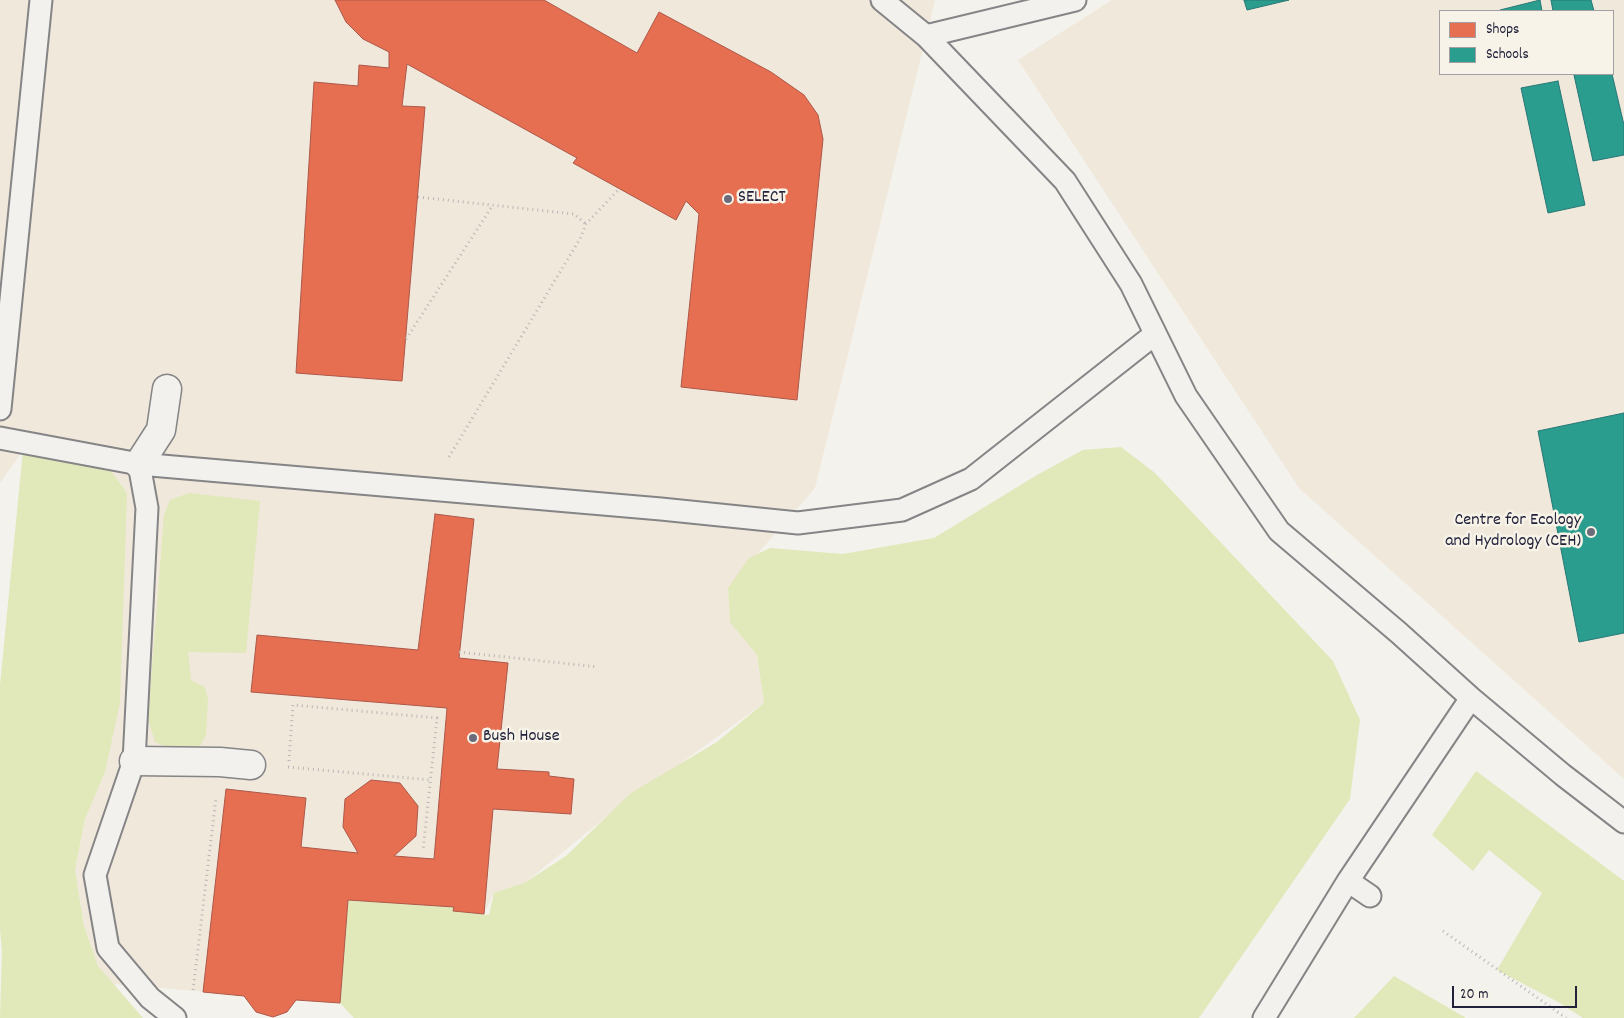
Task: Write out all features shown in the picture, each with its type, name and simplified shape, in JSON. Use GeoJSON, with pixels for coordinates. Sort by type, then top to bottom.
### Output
{"type":"FeatureCollection","features":[{"type":"Feature","properties":{"kind":"street"},"geometry":{"type":"LineString","coordinates":[[139,464],[161,430],[167,389]]}},
{"type":"Feature","properties":{"kind":"street"},"geometry":{"type":"LineString","coordinates":[[134,761],[220,762],[251,765]]}},
{"type":"Feature","properties":{"kind":"lane"},"geometry":{"type":"LineString","coordinates":[[0,409],[8,246],[41,0]]}},
{"type":"Feature","properties":{"kind":"lane"},"geometry":{"type":"LineString","coordinates":[[882,0],[926,36],[1065,181],[1131,284],[1186,396],[1279,531],[1399,633],[1471,698],[1563,775],[1624,822]]}},
{"type":"Feature","properties":{"kind":"lane"},"geometry":{"type":"LineString","coordinates":[[926,36],[1075,0]]}},
{"type":"Feature","properties":{"kind":"lane"},"geometry":{"type":"LineString","coordinates":[[0,438],[139,464],[661,509],[798,523],[902,510],[971,479],[1155,334]]}},
{"type":"Feature","properties":{"kind":"lane"},"geometry":{"type":"LineString","coordinates":[[139,464],[147,508],[134,761],[95,874],[108,948],[150,998],[175,1018]]}},
{"type":"Feature","properties":{"kind":"lane"},"geometry":{"type":"LineString","coordinates":[[1264,1018],[1348,881],[1471,698]]}},
{"type":"Feature","properties":{"kind":"lane"},"geometry":{"type":"LineString","coordinates":[[1348,881],[1370,896]]}},
{"type":"Feature","properties":{"kind":"path"},"geometry":{"type":"LineString","coordinates":[[443,491],[448,458],[581,237],[586,224],[619,189]]}},
{"type":"Feature","properties":{"kind":"path"},"geometry":{"type":"LineString","coordinates":[[418,197],[574,214],[586,224]]}},
{"type":"Feature","properties":{"kind":"path"},"geometry":{"type":"LineString","coordinates":[[406,339],[493,206]]}},
{"type":"Feature","properties":{"kind":"path"},"geometry":{"type":"LineString","coordinates":[[459,652],[598,667]]}},
{"type":"Feature","properties":{"kind":"path"},"geometry":{"type":"LineString","coordinates":[[288,767],[293,705],[437,718],[424,851]]}},
{"type":"Feature","properties":{"kind":"path"},"geometry":{"type":"LineString","coordinates":[[192,998],[220,762]]}},
{"type":"Feature","properties":{"kind":"path"},"geometry":{"type":"LineString","coordinates":[[251,765],[431,780]]}},
{"type":"Feature","properties":{"kind":"path"},"geometry":{"type":"LineString","coordinates":[[1443,930],[1566,1018]]}},
{"type":"Feature","properties":{"kind":"shaded area"},"geometry":{"type":"Polygon","coordinates":[[[0,0],[935,0],[815,488],[728,588],[730,621],[757,655],[764,703],[606,817],[526,882],[494,893],[484,914],[348,900],[340,1003],[113,984],[98,966],[84,926],[75,870],[85,819],[105,772],[23,450],[0,483],[0,0]]]}},
{"type":"Feature","properties":{"kind":"shaded area"},"geometry":{"type":"Polygon","coordinates":[[[1112,0],[1624,0],[1624,779],[1299,488],[1018,60],[1112,0]]]}},
{"type":"Feature","properties":{"kind":"green space"},"geometry":{"type":"Polygon","coordinates":[[[1121,447],[1155,473],[1333,661],[1360,720],[1350,799],[1199,1018],[354,1018],[340,1003],[348,900],[454,907],[453,911],[489,915],[494,893],[526,882],[566,856],[631,793],[717,742],[764,703],[757,655],[730,622],[728,588],[749,558],[770,548],[843,554],[934,538],[1037,475],[1083,450],[1121,447]]]}},
{"type":"Feature","properties":{"kind":"green space"},"geometry":{"type":"Polygon","coordinates":[[[23,450],[76,455],[110,470],[127,493],[120,703],[105,772],[85,819],[75,870],[84,926],[98,966],[143,1018],[0,1018],[2,952],[0,928],[0,685],[23,450]]]}},
{"type":"Feature","properties":{"kind":"green space"},"geometry":{"type":"Polygon","coordinates":[[[189,493],[260,501],[246,653],[188,652],[191,680],[205,687],[208,700],[206,735],[197,752],[185,755],[155,742],[148,719],[164,515],[170,500],[189,493]]]}},
{"type":"Feature","properties":{"kind":"green space"},"geometry":{"type":"Polygon","coordinates":[[[1476,771],[1624,881],[1624,1018],[1583,1018],[1558,1002],[1497,970],[1542,893],[1489,850],[1473,871],[1432,835],[1476,771]]]}},
{"type":"Feature","properties":{"kind":"green space"},"geometry":{"type":"Polygon","coordinates":[[[1394,976],[1466,1018],[1354,1018],[1394,976]]]}},
{"type":"Feature","properties":{"kind":"building: Shops","name":"SELECT"},"geometry":{"type":"Polygon","coordinates":[[[335,0],[544,0],[637,53],[659,12],[771,72],[804,95],[818,115],[823,139],[797,400],[681,387],[699,214],[686,201],[676,220],[573,163],[577,158],[407,64],[402,106],[425,107],[402,381],[296,373],[314,82],[358,86],[359,65],[389,68],[389,52],[363,39],[346,22],[335,0]]]}},
{"type":"Feature","properties":{"kind":"building: Shops","name":"Bush House"},"geometry":{"type":"Polygon","coordinates":[[[435,514],[474,519],[459,658],[508,663],[497,769],[549,772],[549,776],[574,779],[571,814],[493,809],[484,914],[453,911],[454,907],[348,900],[340,1003],[296,1000],[287,1012],[273,1017],[256,1012],[244,996],[203,992],[226,789],[306,798],[301,847],[358,853],[343,827],[345,799],[371,780],[400,783],[418,806],[416,836],[394,856],[434,859],[447,708],[251,692],[257,635],[418,650],[435,514]]]}},
{"type":"Feature","properties":{"kind":"building: Schools"},"geometry":{"type":"Polygon","coordinates":[[[1244,0],[1289,0],[1247,10],[1244,0]]]}},
{"type":"Feature","properties":{"kind":"building: Schools"},"geometry":{"type":"Polygon","coordinates":[[[1540,0],[1542,10],[1500,10],[1540,0]]]}},
{"type":"Feature","properties":{"kind":"building: Schools"},"geometry":{"type":"Polygon","coordinates":[[[1551,0],[1591,0],[1594,10],[1553,10],[1551,0]]]}},
{"type":"Feature","properties":{"kind":"building: Schools"},"geometry":{"type":"Polygon","coordinates":[[[1574,75],[1612,75],[1624,125],[1624,155],[1593,161],[1574,75]]]}},
{"type":"Feature","properties":{"kind":"building: Schools"},"geometry":{"type":"Polygon","coordinates":[[[1558,81],[1585,205],[1548,213],[1521,88],[1558,81]]]}},
{"type":"Feature","properties":{"kind":"building: Schools","name":"Centre for Ecology and Hydrology (CEH)"},"geometry":{"type":"Polygon","coordinates":[[[1624,413],[1624,633],[1579,642],[1538,431],[1624,413]]]}},
{"type":"Feature","properties":{"kind":"place","name":"SELECT"},"geometry":{"type":"Point","coordinates":[728,199]}},
{"type":"Feature","properties":{"kind":"place","name":"Centre for Ecology and Hydrology (CEH)"},"geometry":{"type":"Point","coordinates":[1591,532]}},
{"type":"Feature","properties":{"kind":"place","name":"Bush House"},"geometry":{"type":"Point","coordinates":[473,738]}}]}
